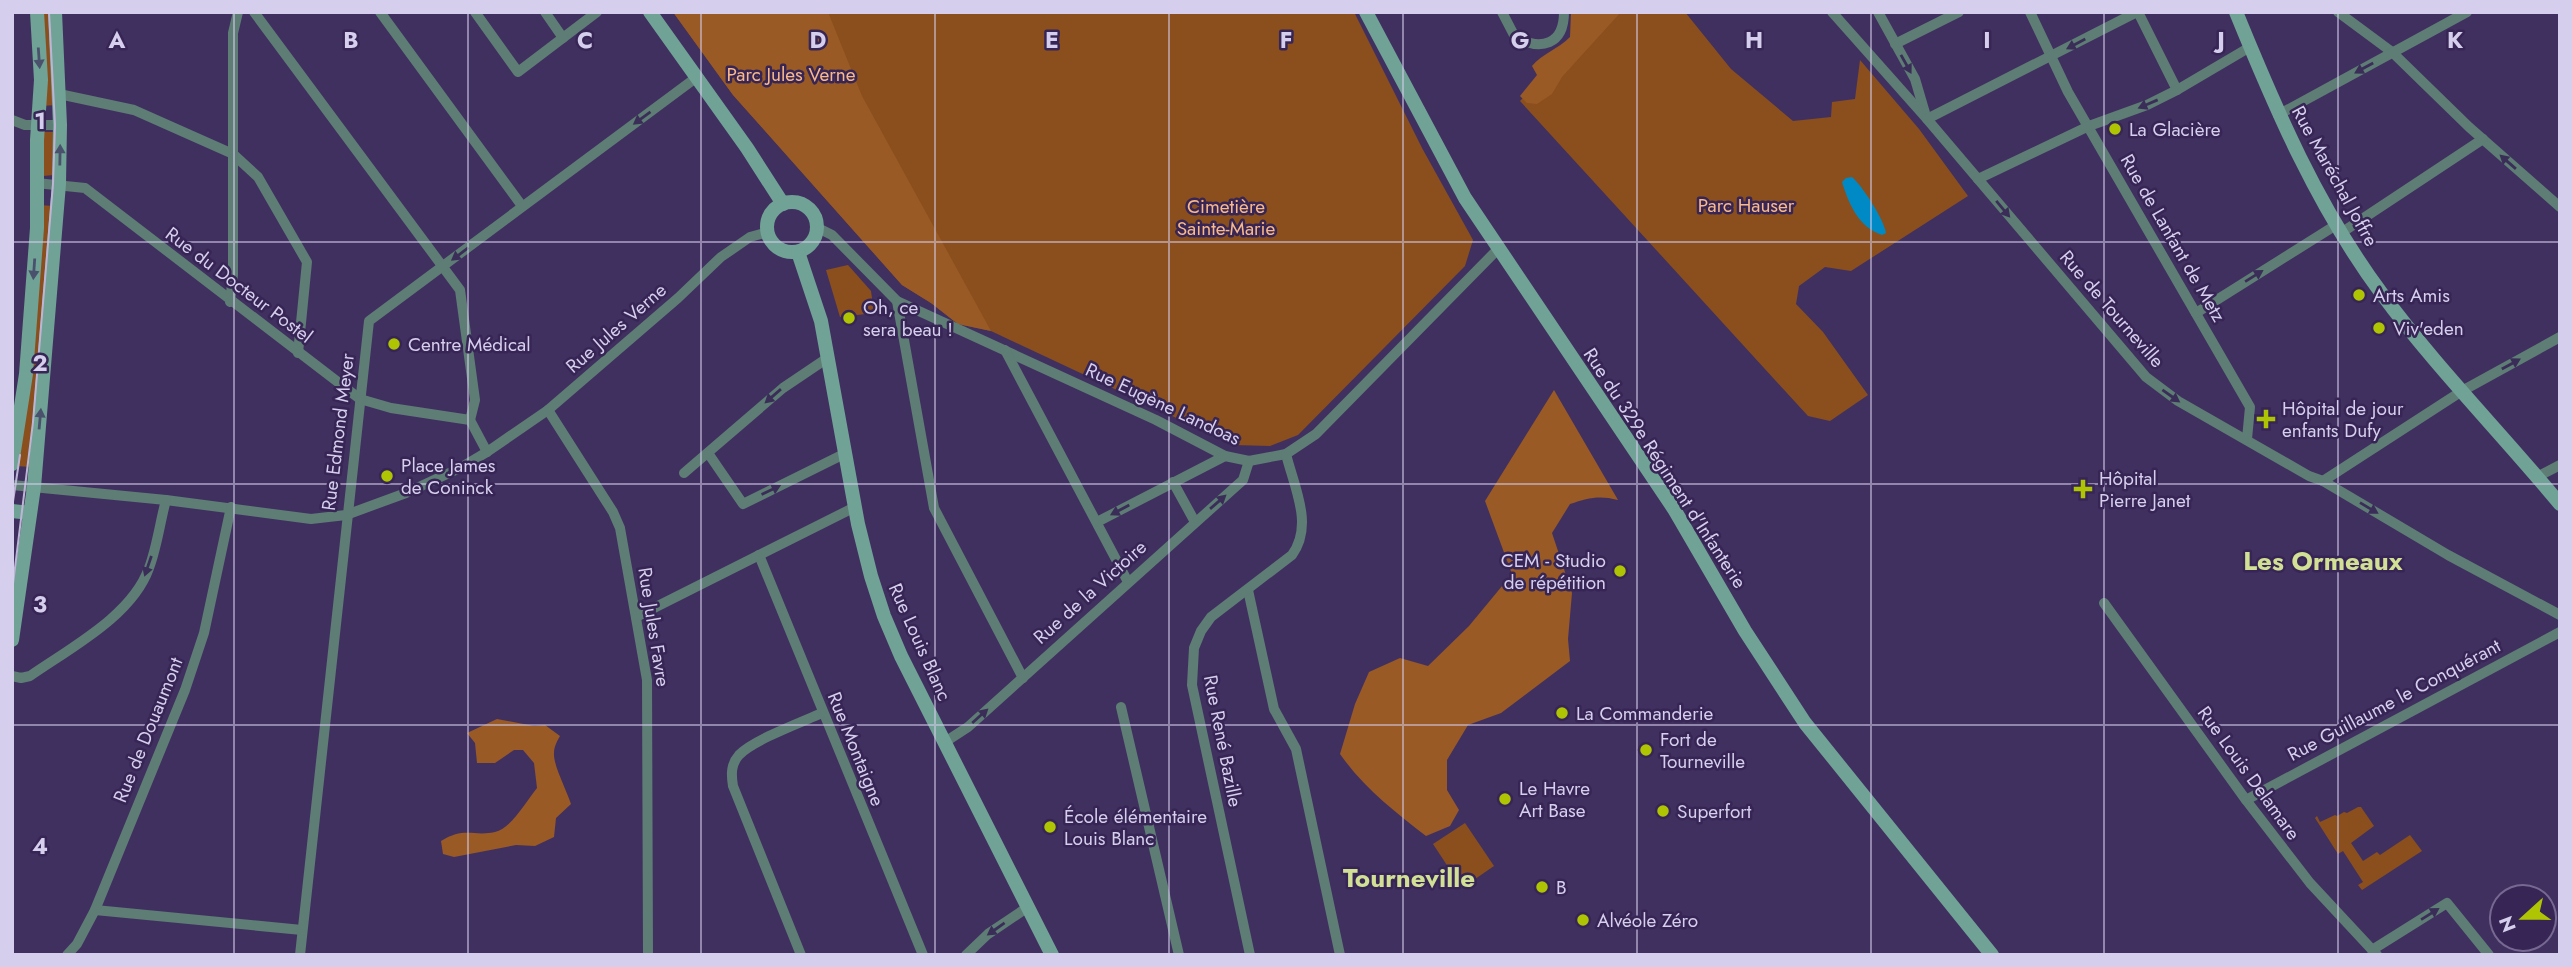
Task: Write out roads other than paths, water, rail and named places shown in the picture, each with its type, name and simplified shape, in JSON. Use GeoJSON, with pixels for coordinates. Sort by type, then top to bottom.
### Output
{"type":"FeatureCollection","features":[{"type":"Feature","properties":{"kind":"street"},"geometry":{"type":"LineString","coordinates":[[12,464],[26,374],[37,228],[36,183],[41,80],[37,12]]}},
{"type":"Feature","properties":{"kind":"street"},"geometry":{"type":"LineString","coordinates":[[12,640],[34,487],[59,184],[60,125],[55,12]]}},
{"type":"Feature","properties":{"kind":"street"},"geometry":{"type":"LineString","coordinates":[[230,302],[233,275],[233,33],[238,12]]}},
{"type":"Feature","properties":{"kind":"street"},"geometry":{"type":"LineString","coordinates":[[12,485],[231,507],[311,519],[346,515],[405,493],[460,468],[487,452],[470,420],[475,400],[460,290],[254,12]]}},
{"type":"Feature","properties":{"kind":"street"},"geometry":{"type":"LineString","coordinates":[[380,12],[522,206]]}},
{"type":"Feature","properties":{"kind":"street"},"geometry":{"type":"LineString","coordinates":[[475,12],[518,72],[597,12]]}},
{"type":"Feature","properties":{"kind":"street"},"geometry":{"type":"LineString","coordinates":[[545,12],[563,38]]}},
{"type":"Feature","properties":{"kind":"street"},"geometry":{"type":"LineString","coordinates":[[650,12],[783,204]]}},
{"type":"Feature","properties":{"kind":"street","name":"Rue du 329e Régiment d'Infanterie"},"geometry":{"type":"LineString","coordinates":[[1366,12],[1465,198],[1674,509],[1745,631],[1805,723],[1992,955]]}},
{"type":"Feature","properties":{"kind":"street"},"geometry":{"type":"LineString","coordinates":[[1502,12],[1515,37],[1534,45],[1555,39],[1561,32],[1564,12]]}},
{"type":"Feature","properties":{"kind":"street"},"geometry":{"type":"LineString","coordinates":[[1832,12],[1927,119],[2137,12],[2177,90]]}},
{"type":"Feature","properties":{"kind":"street","name":"Rue de Tourneville"},"geometry":{"type":"LineString","coordinates":[[1878,12],[1915,79],[1927,119],[2146,377],[2178,401],[2309,476],[2323,481],[2448,555],[2560,615]]}},
{"type":"Feature","properties":{"kind":"street"},"geometry":{"type":"LineString","coordinates":[[1895,44],[1959,12]]}},
{"type":"Feature","properties":{"kind":"street","name":"Rue de Lanfant de Metz"},"geometry":{"type":"LineString","coordinates":[[2030,12],[2089,126],[2250,407],[2247,439]]}},
{"type":"Feature","properties":{"kind":"street","name":"Rue Maréchal Joffre"},"geometry":{"type":"LineString","coordinates":[[2236,12],[2278,115],[2338,229],[2382,294],[2560,504]]}},
{"type":"Feature","properties":{"kind":"street"},"geometry":{"type":"LineString","coordinates":[[2338,12],[2392,52],[2483,139],[2560,207]]}},
{"type":"Feature","properties":{"kind":"street"},"geometry":{"type":"LineString","coordinates":[[2278,115],[2467,12]]}},
{"type":"Feature","properties":{"kind":"street"},"geometry":{"type":"LineString","coordinates":[[1978,179],[2089,126],[2147,105],[2250,47]]}},
{"type":"Feature","properties":{"kind":"street","name":"Rue Edmond Meyer"},"geometry":{"type":"LineString","coordinates":[[300,955],[369,321],[697,77]]}},
{"type":"Feature","properties":{"kind":"street"},"geometry":{"type":"LineString","coordinates":[[59,94],[134,110],[233,154],[258,177],[307,262],[298,353]]}},
{"type":"Feature","properties":{"kind":"street"},"geometry":{"type":"LineString","coordinates":[[12,120],[25,125],[60,125]]}},
{"type":"Feature","properties":{"kind":"street"},"geometry":{"type":"LineString","coordinates":[[2196,313],[2483,139]]}},
{"type":"Feature","properties":{"kind":"street","name":"Rue du Docteur Postel"},"geometry":{"type":"LineString","coordinates":[[36,183],[85,188],[230,302],[360,398],[391,408],[470,420]]}},
{"type":"Feature","properties":{"kind":"street"},"geometry":{"type":"LineString","coordinates":[[783,204],[804,205],[814,215],[818,228],[810,246],[798,252],[781,250],[768,232],[770,215],[783,204]]}},
{"type":"Feature","properties":{"kind":"street","name":"Rue Eugène Landoas"},"geometry":{"type":"LineString","coordinates":[[818,228],[832,235],[897,301],[1156,420],[1225,456],[1249,461],[1286,454],[1316,434],[1498,249]]}},
{"type":"Feature","properties":{"kind":"street","name":"Rue Jules Verne"},"geometry":{"type":"LineString","coordinates":[[487,452],[548,410],[678,298],[721,257],[750,237],[768,232]]}},
{"type":"Feature","properties":{"kind":"street","name":"Rue Louis Blanc"},"geometry":{"type":"LineString","coordinates":[[798,252],[818,307],[855,507],[870,576],[884,616],[1052,955]]}},
{"type":"Feature","properties":{"kind":"street"},"geometry":{"type":"LineString","coordinates":[[897,301],[934,508],[1023,678]]}},
{"type":"Feature","properties":{"kind":"street"},"geometry":{"type":"LineString","coordinates":[[2323,481],[2462,391],[2560,338]]}},
{"type":"Feature","properties":{"kind":"street"},"geometry":{"type":"LineString","coordinates":[[1005,350],[1128,582]]}},
{"type":"Feature","properties":{"kind":"street"},"geometry":{"type":"LineString","coordinates":[[684,473],[783,388],[829,357]]}},
{"type":"Feature","properties":{"kind":"street","name":"Rue Jules Favre"},"geometry":{"type":"LineString","coordinates":[[548,410],[613,512],[620,528],[647,680],[648,955]]}},
{"type":"Feature","properties":{"kind":"street"},"geometry":{"type":"LineString","coordinates":[[708,453],[743,504],[846,453]]}},
{"type":"Feature","properties":{"kind":"street","name":"Rue René Bazille"},"geometry":{"type":"LineString","coordinates":[[1250,955],[1192,685],[1192,667],[1194,648],[1211,617],[1292,555],[1299,545],[1303,520],[1286,454]]}},
{"type":"Feature","properties":{"kind":"street"},"geometry":{"type":"LineString","coordinates":[[1097,522],[1225,456]]}},
{"type":"Feature","properties":{"kind":"street","name":"Rue de la Victoire"},"geometry":{"type":"LineString","coordinates":[[946,743],[968,727],[1243,480],[1249,461]]}},
{"type":"Feature","properties":{"kind":"street"},"geometry":{"type":"LineString","coordinates":[[2537,477],[2560,465]]}},
{"type":"Feature","properties":{"kind":"street"},"geometry":{"type":"LineString","coordinates":[[1173,482],[1195,522]]}},
{"type":"Feature","properties":{"kind":"street"},"geometry":{"type":"LineString","coordinates":[[12,676],[30,676],[118,613],[137,592],[149,569],[166,500]]}},
{"type":"Feature","properties":{"kind":"street","name":"Rue de Douaumont"},"geometry":{"type":"LineString","coordinates":[[67,955],[77,944],[94,910],[185,690],[204,633],[231,507]]}},
{"type":"Feature","properties":{"kind":"street"},"geometry":{"type":"LineString","coordinates":[[636,617],[855,507]]}},
{"type":"Feature","properties":{"kind":"street"},"geometry":{"type":"LineString","coordinates":[[12,511],[30,513]]}},
{"type":"Feature","properties":{"kind":"street","name":"Rue Montaigne"},"geometry":{"type":"LineString","coordinates":[[759,555],[923,955]]}},
{"type":"Feature","properties":{"kind":"street"},"geometry":{"type":"LineString","coordinates":[[1248,590],[1274,709],[1296,749],[1340,955]]}},
{"type":"Feature","properties":{"kind":"street","name":"Rue Louis Delamare"},"geometry":{"type":"LineString","coordinates":[[2104,603],[2246,800],[2310,883],[2374,952]]}},
{"type":"Feature","properties":{"kind":"street","name":"Rue Guillaume le Conquérant"},"geometry":{"type":"LineString","coordinates":[[2246,800],[2560,632]]}},
{"type":"Feature","properties":{"kind":"street"},"geometry":{"type":"LineString","coordinates":[[1121,707],[1179,955]]}},
{"type":"Feature","properties":{"kind":"street"},"geometry":{"type":"LineString","coordinates":[[801,955],[733,786],[731,773],[734,761],[748,747],[822,713]]}},
{"type":"Feature","properties":{"kind":"street"},"geometry":{"type":"LineString","coordinates":[[2374,952],[2447,903],[2489,955]]}},
{"type":"Feature","properties":{"kind":"street"},"geometry":{"type":"LineString","coordinates":[[966,955],[988,934],[1028,907]]}},
{"type":"Feature","properties":{"kind":"street"},"geometry":{"type":"LineString","coordinates":[[94,910],[302,930]]}},
{"type":"Feature","properties":{"kind":"water"},"geometry":{"type":"Polygon","coordinates":[[[1852,177],[1872,203],[1886,233],[1882,235],[1874,231],[1856,214],[1842,182],[1852,177]]]}},
{"type":"Feature","properties":{"kind":"tram line"},"geometry":{"type":"LineString","coordinates":[[12,592],[33,422],[53,184],[55,125],[49,12]]}},
{"type":"Feature","properties":{"kind":"tram line"},"geometry":{"type":"LineString","coordinates":[[12,508],[20,455]]}},
{"type":"Feature","properties":{"kind":"place","name":"La Glacière"},"geometry":{"type":"Point","coordinates":[2115,129]}},
{"type":"Feature","properties":{"kind":"place","name":"Arts Amis"},"geometry":{"type":"Point","coordinates":[2359,295]}},
{"type":"Feature","properties":{"kind":"place","name":"Oh, ce sera beau !"},"geometry":{"type":"Point","coordinates":[849,318]}},
{"type":"Feature","properties":{"kind":"place","name":"Viv'eden"},"geometry":{"type":"Point","coordinates":[2379,328]}},
{"type":"Feature","properties":{"kind":"place","name":"Centre Médical"},"geometry":{"type":"Point","coordinates":[394,344]}},
{"type":"Feature","properties":{"kind":"place","name":"Hôpital de jour enfants Dufy"},"geometry":{"type":"Point","coordinates":[2266,419]}},
{"type":"Feature","properties":{"kind":"place","name":"Place James de Coninck"},"geometry":{"type":"Point","coordinates":[387,476]}},
{"type":"Feature","properties":{"kind":"place","name":"Hôpital Pierre Janet"},"geometry":{"type":"Point","coordinates":[2083,489]}},
{"type":"Feature","properties":{"kind":"place","name":"CEM - Studio de répétition"},"geometry":{"type":"Point","coordinates":[1620,571]}},
{"type":"Feature","properties":{"kind":"place","name":"La Commanderie"},"geometry":{"type":"Point","coordinates":[1562,713]}},
{"type":"Feature","properties":{"kind":"place","name":"Fort de Tourneville"},"geometry":{"type":"Point","coordinates":[1646,750]}},
{"type":"Feature","properties":{"kind":"place","name":"Le Havre Art Base"},"geometry":{"type":"Point","coordinates":[1505,799]}},
{"type":"Feature","properties":{"kind":"place","name":"Superfort"},"geometry":{"type":"Point","coordinates":[1663,811]}},
{"type":"Feature","properties":{"kind":"place","name":"École élémentaire Louis Blanc"},"geometry":{"type":"Point","coordinates":[1050,827]}},
{"type":"Feature","properties":{"kind":"place","name":"B"},"geometry":{"type":"Point","coordinates":[1542,887]}},
{"type":"Feature","properties":{"kind":"place","name":"Alvéole Zéro"},"geometry":{"type":"Point","coordinates":[1583,920]}},
{"type":"Feature","properties":{"kind":"district","name":"Les Ormeaux"},"geometry":{"type":"Point","coordinates":[2323,561]}},
{"type":"Feature","properties":{"kind":"district","name":"Tourneville"},"geometry":{"type":"Point","coordinates":[1409,878]}},
{"type":"Feature","properties":{"kind":"park label","name":"Parc Jules Verne"},"geometry":{"type":"Point","coordinates":[791,74]}},
{"type":"Feature","properties":{"kind":"park label","name":"Parc Hauser"},"geometry":{"type":"Point","coordinates":[1746,205]}},
{"type":"Feature","properties":{"kind":"park label","name":"Cimetière Sainte-Marie"},"geometry":{"type":"Point","coordinates":[1226,217]}}]}
